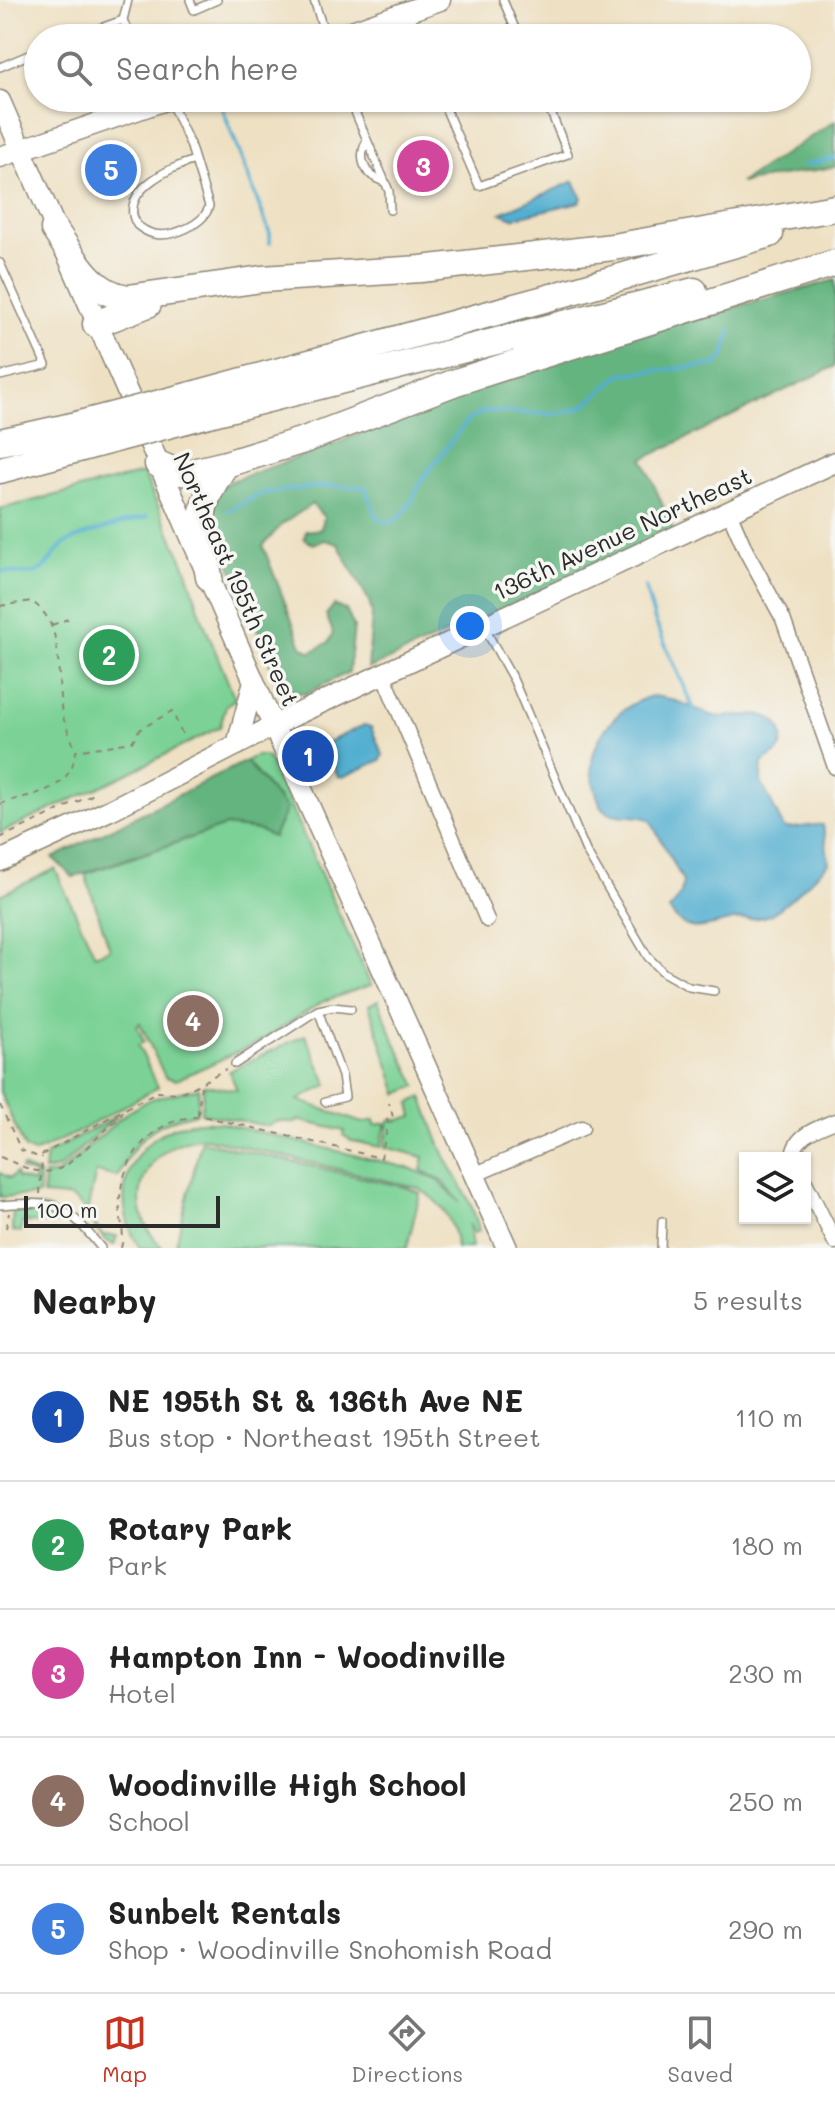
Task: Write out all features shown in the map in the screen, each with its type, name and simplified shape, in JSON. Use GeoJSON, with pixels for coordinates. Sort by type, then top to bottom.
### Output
{"type":"FeatureCollection","features":[{"type":"Feature","properties":{"kind":"highway"},"geometry":{"type":"LineString","coordinates":[[54,229],[90,277],[109,293],[135,297],[262,279],[421,269],[598,249],[835,208]]}},
{"type":"Feature","properties":{"kind":"highway"},"geometry":{"type":"LineString","coordinates":[[0,470],[73,438],[204,403],[835,215]]}},
{"type":"Feature","properties":{"kind":"highway"},"geometry":{"type":"LineString","coordinates":[[204,403],[669,296],[835,262]]}},
{"type":"Feature","properties":{"kind":"highway"},"geometry":{"type":"LineString","coordinates":[[158,464],[188,473],[226,464],[304,440],[456,382],[835,262]]}},
{"type":"Feature","properties":{"kind":"highway"},"geometry":{"type":"LineString","coordinates":[[96,324],[153,302],[205,287]]}},
{"type":"Feature","properties":{"kind":"highway"},"geometry":{"type":"LineString","coordinates":[[0,442],[73,438]]}},
{"type":"Feature","properties":{"kind":"highway"},"geometry":{"type":"LineString","coordinates":[[209,577],[202,532],[203,506],[209,488],[226,464]]}},
{"type":"Feature","properties":{"kind":"main road"},"geometry":{"type":"LineString","coordinates":[[370,24],[440,0]]}},
{"type":"Feature","properties":{"kind":"main road","name":"Northeast 195th Street"},"geometry":{"type":"LineString","coordinates":[[0,101],[274,727],[507,1248]]}},
{"type":"Feature","properties":{"kind":"main road"},"geometry":{"type":"LineString","coordinates":[[0,157],[127,112]]}},
{"type":"Feature","properties":{"kind":"main road","name":"136th Avenue Northeast"},"geometry":{"type":"LineString","coordinates":[[0,861],[112,809],[383,674],[835,462]]}},
{"type":"Feature","properties":{"kind":"main road"},"geometry":{"type":"LineString","coordinates":[[237,745],[254,681]]}},
{"type":"Feature","properties":{"kind":"street"},"geometry":{"type":"LineString","coordinates":[[729,512],[783,619],[835,767]]}},
{"type":"Feature","properties":{"kind":"street"},"geometry":{"type":"LineString","coordinates":[[383,674],[487,920]]}},
{"type":"Feature","properties":{"kind":"street"},"geometry":{"type":"LineString","coordinates":[[795,1152],[801,1137],[835,1121]]}},
{"type":"Feature","properties":{"kind":"street"},"geometry":{"type":"LineString","coordinates":[[474,1175],[582,1128]]}},
{"type":"Feature","properties":{"kind":"street"},"geometry":{"type":"LineString","coordinates":[[811,1194],[835,1242]]}},
{"type":"Feature","properties":{"kind":"lane"},"geometry":{"type":"LineString","coordinates":[[125,24],[128,0]]}},
{"type":"Feature","properties":{"kind":"lane"},"geometry":{"type":"LineString","coordinates":[[190,0],[194,10],[217,0]]}},
{"type":"Feature","properties":{"kind":"lane"},"geometry":{"type":"LineString","coordinates":[[314,0],[323,24]]}},
{"type":"Feature","properties":{"kind":"lane"},"geometry":{"type":"LineString","coordinates":[[503,0],[513,24]]}},
{"type":"Feature","properties":{"kind":"lane"},"geometry":{"type":"LineString","coordinates":[[411,10],[413,24]]}},
{"type":"Feature","properties":{"kind":"lane"},"geometry":{"type":"LineString","coordinates":[[112,24],[123,20]]}},
{"type":"Feature","properties":{"kind":"lane"},"geometry":{"type":"LineString","coordinates":[[0,67],[24,56]]}},
{"type":"Feature","properties":{"kind":"lane"},"geometry":{"type":"LineString","coordinates":[[170,112],[195,160],[209,206],[204,219],[161,235],[137,225],[131,210],[145,186],[195,160]]}},
{"type":"Feature","properties":{"kind":"lane"},"geometry":{"type":"LineString","coordinates":[[355,112],[389,191],[390,210]]}},
{"type":"Feature","properties":{"kind":"lane"},"geometry":{"type":"LineString","coordinates":[[447,112],[479,186],[568,154],[551,112]]}},
{"type":"Feature","properties":{"kind":"lane"},"geometry":{"type":"LineString","coordinates":[[367,140],[362,150],[363,162],[369,174],[384,182]]}},
{"type":"Feature","properties":{"kind":"lane"},"geometry":{"type":"LineString","coordinates":[[0,263],[46,365],[0,376]]}},
{"type":"Feature","properties":{"kind":"lane"},"geometry":{"type":"LineString","coordinates":[[484,627],[514,681],[586,851],[648,957],[664,973],[689,987],[714,991]]}},
{"type":"Feature","properties":{"kind":"lane"},"geometry":{"type":"LineString","coordinates":[[235,1064],[318,1010],[333,1007],[351,1009]]}},
{"type":"Feature","properties":{"kind":"lane"},"geometry":{"type":"LineString","coordinates":[[318,1010],[342,1076],[345,1097],[325,1102]]}},
{"type":"Feature","properties":{"kind":"lane"},"geometry":{"type":"LineString","coordinates":[[0,1205],[40,1202],[60,1206],[75,1217],[101,1248]]}},
{"type":"Feature","properties":{"kind":"lane"},"geometry":{"type":"LineString","coordinates":[[661,1248],[662,1221]]}},
{"type":"Feature","properties":{"kind":"path"},"geometry":{"type":"LineString","coordinates":[[0,606],[31,601],[41,607],[57,651],[63,716],[76,751],[71,773],[51,789],[0,804]]}},
{"type":"Feature","properties":{"kind":"path"},"geometry":{"type":"LineString","coordinates":[[50,625],[68,619]]}},
{"type":"Feature","properties":{"kind":"path"},"geometry":{"type":"LineString","coordinates":[[76,751],[132,742],[139,730],[172,711],[185,740]]}},
{"type":"Feature","properties":{"kind":"path"},"geometry":{"type":"LineString","coordinates":[[0,838],[94,794]]}},
{"type":"Feature","properties":{"kind":"path"},"geometry":{"type":"LineString","coordinates":[[0,1105],[21,1150],[38,1157],[156,1092],[178,1093],[201,1085],[235,1064]]}},
{"type":"Feature","properties":{"kind":"path"},"geometry":{"type":"LineString","coordinates":[[198,1116],[201,1085]]}},
{"type":"Feature","properties":{"kind":"path"},"geometry":{"type":"LineString","coordinates":[[121,1248],[124,1236],[119,1202],[122,1177],[130,1157],[144,1140],[163,1127],[198,1116],[381,1158],[387,1119],[393,1117],[389,1103]]}},
{"type":"Feature","properties":{"kind":"path"},"geometry":{"type":"LineString","coordinates":[[0,1157],[15,1160],[27,1169],[42,1173],[66,1166],[119,1118],[123,1110]]}},
{"type":"Feature","properties":{"kind":"path"},"geometry":{"type":"LineString","coordinates":[[40,1192],[42,1155]]}},
{"type":"Feature","properties":{"kind":"path"},"geometry":{"type":"LineString","coordinates":[[6,1228],[9,1216]]}},
{"type":"Feature","properties":{"kind":"green space"},"geometry":{"type":"Polygon","coordinates":[[[835,121],[835,167],[740,183],[835,121]]]}},
{"type":"Feature","properties":{"kind":"green space"},"geometry":{"type":"Polygon","coordinates":[[[835,280],[835,366],[643,459],[674,532],[368,669],[372,614],[369,601],[338,544],[325,540],[313,544],[304,539],[306,531],[321,529],[324,517],[312,504],[281,525],[263,546],[302,646],[311,652],[329,642],[333,632],[326,615],[334,605],[346,610],[354,627],[349,672],[305,694],[288,691],[276,681],[262,640],[212,523],[216,492],[228,482],[599,344],[835,280]]]}},
{"type":"Feature","properties":{"kind":"green space"},"geometry":{"type":"Polygon","coordinates":[[[143,473],[186,568],[203,621],[235,699],[226,705],[220,727],[0,833],[0,509],[143,473]]]}},
{"type":"Feature","properties":{"kind":"green space"},"geometry":{"type":"Polygon","coordinates":[[[255,756],[269,759],[371,985],[324,1001],[257,1043],[176,1080],[165,1077],[140,1023],[137,1026],[144,1042],[138,1045],[158,1087],[34,1153],[25,1149],[0,1092],[0,895],[55,869],[95,955],[110,949],[85,874],[225,826],[258,830],[273,837],[286,809],[246,761],[255,756]]]}},
{"type":"Feature","properties":{"kind":"green space"},"geometry":{"type":"Polygon","coordinates":[[[246,761],[286,809],[273,837],[258,830],[225,826],[73,877],[53,858],[246,761]]]}},
{"type":"Feature","properties":{"kind":"green space"},"geometry":{"type":"Polygon","coordinates":[[[378,1000],[417,1086],[398,1094],[369,1005],[378,1000]]]}},
{"type":"Feature","properties":{"kind":"green space"},"geometry":{"type":"Polygon","coordinates":[[[305,1035],[328,1085],[298,1100],[362,1123],[374,1120],[375,1125],[386,1123],[381,1147],[352,1141],[343,1135],[344,1131],[297,1120],[296,1123],[278,1121],[267,1126],[201,1113],[204,1085],[237,1090],[229,1071],[305,1035]]]}},
{"type":"Feature","properties":{"kind":"green space"},"geometry":{"type":"Polygon","coordinates":[[[199,1088],[197,1113],[169,1121],[148,1133],[132,1151],[118,1177],[96,1172],[87,1212],[102,1235],[117,1236],[114,1245],[100,1234],[77,1202],[67,1197],[43,1195],[44,1175],[54,1175],[65,1168],[126,1113],[151,1099],[199,1088]]]}},
{"type":"Feature","properties":{"kind":"green space"},"geometry":{"type":"Polygon","coordinates":[[[422,1097],[444,1154],[474,1212],[479,1231],[474,1233],[469,1224],[472,1248],[456,1248],[446,1213],[434,1199],[418,1188],[206,1138],[185,1141],[167,1150],[153,1162],[144,1178],[140,1195],[142,1213],[149,1231],[163,1248],[140,1248],[128,1224],[124,1200],[127,1177],[136,1157],[151,1141],[170,1129],[194,1123],[221,1123],[412,1169],[437,1180],[460,1202],[443,1182],[421,1170],[424,1157],[385,1147],[389,1120],[413,1116],[410,1103],[422,1097]]]}},
{"type":"Feature","properties":{"kind":"green space"},"geometry":{"type":"Polygon","coordinates":[[[118,1115],[59,1168],[44,1171],[46,1155],[118,1115]]]}},
{"type":"Feature","properties":{"kind":"green space"},"geometry":{"type":"Polygon","coordinates":[[[201,1141],[420,1193],[407,1248],[175,1248],[201,1141]]]}},
{"type":"Feature","properties":{"kind":"green space"},"geometry":{"type":"Polygon","coordinates":[[[22,1167],[39,1174],[39,1195],[0,1197],[0,1173],[10,1178],[16,1173],[17,1178],[34,1183],[35,1175],[21,1170],[22,1167]]]}},
{"type":"Feature","properties":{"kind":"green space"},"geometry":{"type":"Polygon","coordinates":[[[40,1207],[54,1211],[60,1224],[22,1222],[21,1232],[12,1231],[13,1208],[40,1207]]]}},
{"type":"Feature","properties":{"kind":"water"},"geometry":{"type":"Polygon","coordinates":[[[574,181],[582,198],[580,202],[513,218],[501,213],[574,181]]]}},
{"type":"Feature","properties":{"kind":"water"},"geometry":{"type":"Polygon","coordinates":[[[652,696],[720,717],[762,715],[778,724],[782,745],[762,763],[761,782],[784,828],[823,825],[829,863],[774,912],[763,917],[699,928],[684,925],[669,910],[681,894],[683,881],[650,820],[613,814],[600,803],[592,770],[598,742],[614,718],[638,701],[652,696]]]}},
{"type":"Feature","properties":{"kind":"water"},"geometry":{"type":"Polygon","coordinates":[[[364,725],[371,727],[383,755],[381,760],[343,777],[338,776],[325,748],[326,743],[364,725]]]}},
{"type":"Feature","properties":{"kind":"waterway"},"geometry":{"type":"LineString","coordinates":[[224,112],[270,234],[270,243]]}},
{"type":"Feature","properties":{"kind":"waterway"},"geometry":{"type":"LineString","coordinates":[[805,165],[835,158]]}},
{"type":"Feature","properties":{"kind":"waterway"},"geometry":{"type":"LineString","coordinates":[[228,511],[262,493],[324,486],[365,487],[376,516],[383,522],[397,520],[410,504],[423,478],[469,419],[485,411],[552,414],[567,411],[583,407],[621,374],[715,365],[724,356],[731,330]]}},
{"type":"Feature","properties":{"kind":"waterway"},"geometry":{"type":"LineString","coordinates":[[0,572],[37,572],[69,542],[147,517]]}},
{"type":"Feature","properties":{"kind":"waterway"},"geometry":{"type":"LineString","coordinates":[[645,587],[655,621],[693,707]]}},
{"type":"Feature","properties":{"kind":"place","name":"Hampton Inn - Woodinville"},"geometry":{"type":"Point","coordinates":[423,166]}},
{"type":"Feature","properties":{"kind":"place","name":"Sunbelt Rentals"},"geometry":{"type":"Point","coordinates":[111,170]}},
{"type":"Feature","properties":{"kind":"place","name":"Rotary Park"},"geometry":{"type":"Point","coordinates":[109,655]}},
{"type":"Feature","properties":{"kind":"place","name":"NE 195th St & 136th Ave NE"},"geometry":{"type":"Point","coordinates":[308,756]}},
{"type":"Feature","properties":{"kind":"place","name":"Woodinville High School"},"geometry":{"type":"Point","coordinates":[193,1021]}}]}
